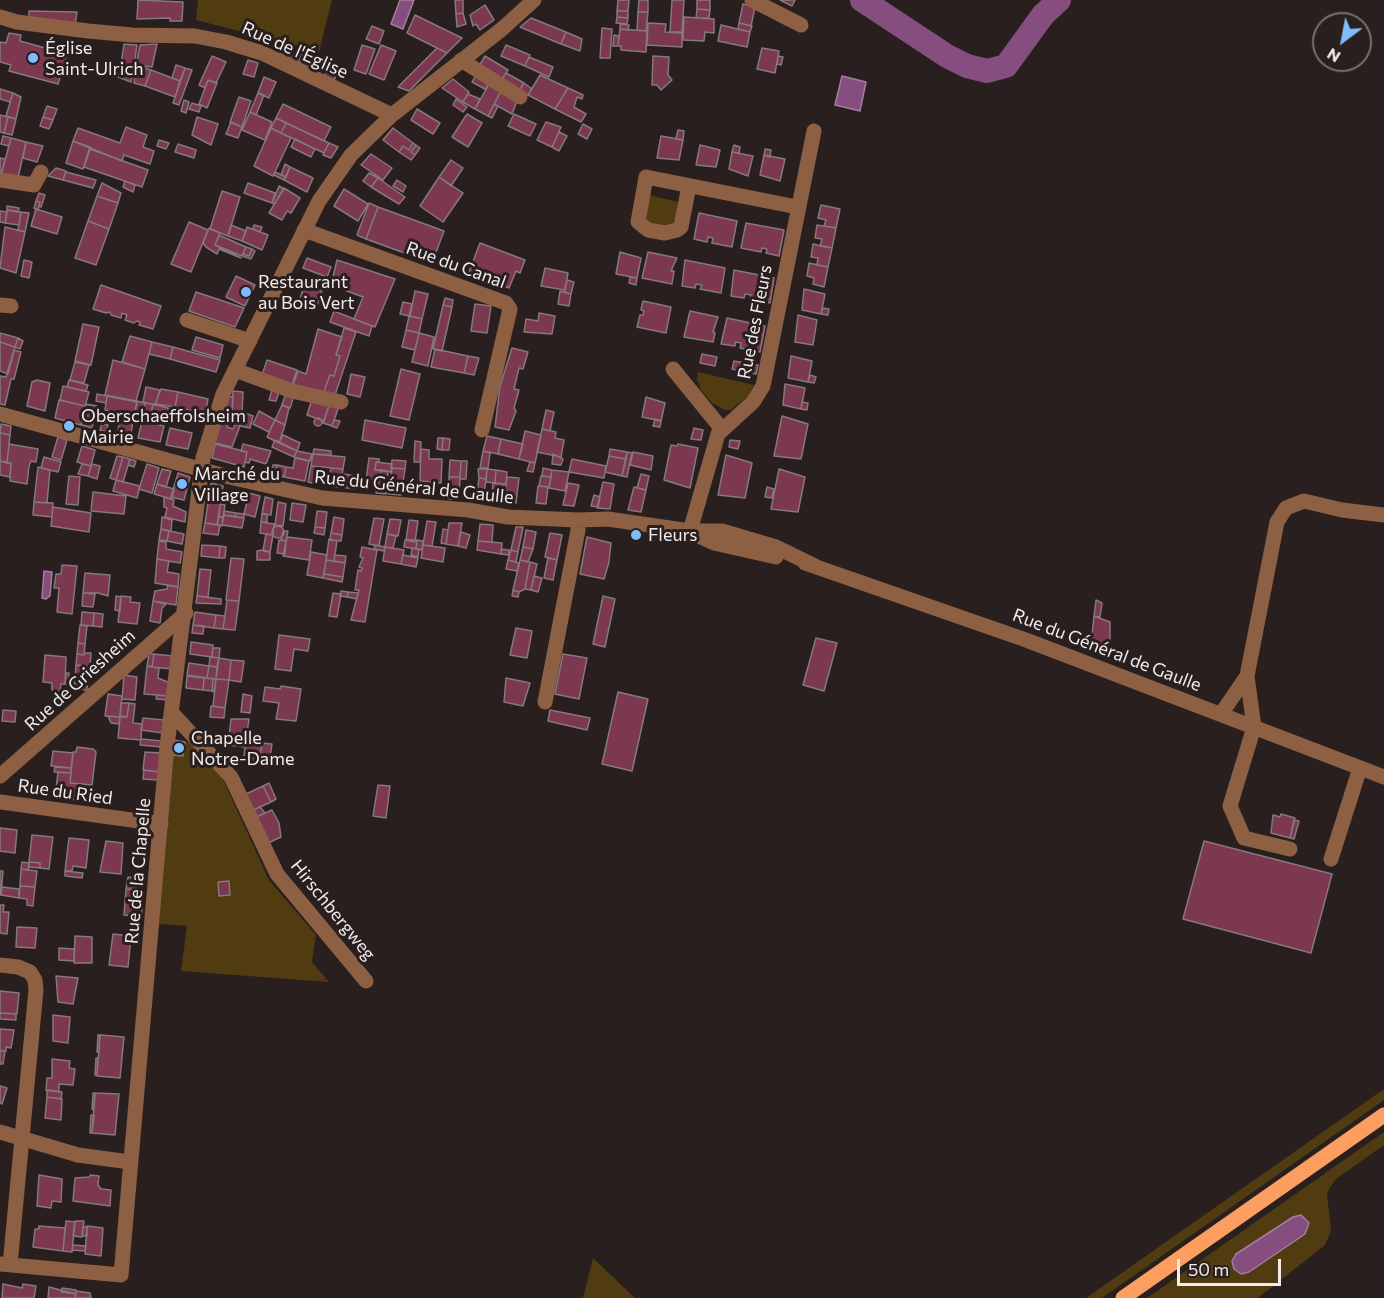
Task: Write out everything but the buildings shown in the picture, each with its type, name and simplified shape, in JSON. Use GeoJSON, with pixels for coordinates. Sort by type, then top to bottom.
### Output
{"type":"FeatureCollection","features":[{"type":"Feature","properties":{"kind":"main road"},"geometry":{"type":"LineString","coordinates":[[1123,1298],[1384,1115]]}},
{"type":"Feature","properties":{"kind":"street"},"geometry":{"type":"LineString","coordinates":[[202,470],[213,419],[235,370],[319,201],[351,155],[392,115],[510,23],[534,0]]}},
{"type":"Feature","properties":{"kind":"street"},"geometry":{"type":"LineString","coordinates":[[752,0],[801,25]]}},
{"type":"Feature","properties":{"kind":"street","name":"Rue de l'Église"},"geometry":{"type":"LineString","coordinates":[[0,17],[17,22],[88,31],[132,35],[195,36],[226,42],[262,53],[392,115]]}},
{"type":"Feature","properties":{"kind":"street"},"geometry":{"type":"LineString","coordinates":[[461,60],[520,97]]}},
{"type":"Feature","properties":{"kind":"street","name":"Rue des Fleurs"},"geometry":{"type":"LineString","coordinates":[[690,531],[716,439],[722,428],[753,402],[761,391],[814,131]]}},
{"type":"Feature","properties":{"kind":"street"},"geometry":{"type":"LineString","coordinates":[[0,180],[34,185],[41,172]]}},
{"type":"Feature","properties":{"kind":"street"},"geometry":{"type":"LineString","coordinates":[[689,186],[681,227],[671,233],[648,230],[637,218],[646,177],[797,207]]}},
{"type":"Feature","properties":{"kind":"street","name":"Rue du Canal"},"geometry":{"type":"LineString","coordinates":[[304,230],[506,303],[510,309],[482,430]]}},
{"type":"Feature","properties":{"kind":"street"},"geometry":{"type":"LineString","coordinates":[[187,320],[250,340]]}},
{"type":"Feature","properties":{"kind":"street"},"geometry":{"type":"LineString","coordinates":[[673,369],[722,428]]}},
{"type":"Feature","properties":{"kind":"street"},"geometry":{"type":"LineString","coordinates":[[235,370],[291,391],[341,402]]}},
{"type":"Feature","properties":{"kind":"street","name":"Rue du Général de Gaulle"},"geometry":{"type":"LineString","coordinates":[[0,414],[202,470],[298,494],[345,502],[578,520],[608,519],[690,531],[714,543],[814,566],[1026,640],[1384,777]]}},
{"type":"Feature","properties":{"kind":"street","name":"Rue de la Chapelle"},"geometry":{"type":"LineString","coordinates":[[5,1264],[121,1275],[161,824],[202,470]]}},
{"type":"Feature","properties":{"kind":"street"},"geometry":{"type":"LineString","coordinates":[[1290,849],[1244,838],[1230,806],[1254,727],[1247,676],[1277,522],[1286,508],[1304,501],[1342,510],[1384,515]]}},
{"type":"Feature","properties":{"kind":"street"},"geometry":{"type":"LineString","coordinates":[[544,702],[578,520]]}},
{"type":"Feature","properties":{"kind":"street","name":"Rue de Griesheim"},"geometry":{"type":"LineString","coordinates":[[0,776],[186,613]]}},
{"type":"Feature","properties":{"kind":"street"},"geometry":{"type":"LineString","coordinates":[[1221,714],[1247,676]]}},
{"type":"Feature","properties":{"kind":"street","name":"Hirschbergweg"},"geometry":{"type":"LineString","coordinates":[[173,714],[231,777],[277,874],[366,981]]}},
{"type":"Feature","properties":{"kind":"street"},"geometry":{"type":"LineString","coordinates":[[1331,859],[1360,768]]}},
{"type":"Feature","properties":{"kind":"street","name":"Rue du Ried"},"geometry":{"type":"LineString","coordinates":[[0,802],[161,824]]}},
{"type":"Feature","properties":{"kind":"street"},"geometry":{"type":"LineString","coordinates":[[0,966],[25,969],[35,980],[21,1139],[5,1264]]}},
{"type":"Feature","properties":{"kind":"street"},"geometry":{"type":"LineString","coordinates":[[0,1132],[78,1155],[130,1162]]}},
{"type":"Feature","properties":{"kind":"shaded area"},"geometry":{"type":"Polygon","coordinates":[[[198,0],[332,0],[319,52],[196,20],[198,0]]]}},
{"type":"Feature","properties":{"kind":"shaded area"},"geometry":{"type":"Polygon","coordinates":[[[400,0],[414,0],[403,29],[391,24],[400,0]]]}},
{"type":"Feature","properties":{"kind":"shaded area"},"geometry":{"type":"Polygon","coordinates":[[[842,76],[866,82],[860,111],[835,105],[842,76]]]}},
{"type":"Feature","properties":{"kind":"shaded area"},"geometry":{"type":"Polygon","coordinates":[[[649,195],[679,202],[675,225],[672,227],[646,223],[649,195]]]}},
{"type":"Feature","properties":{"kind":"shaded area"},"geometry":{"type":"Polygon","coordinates":[[[698,372],[754,385],[748,396],[731,410],[725,410],[712,403],[701,390],[697,380],[698,372]]]}},
{"type":"Feature","properties":{"kind":"shaded area"},"geometry":{"type":"Polygon","coordinates":[[[44,571],[52,572],[50,596],[46,599],[42,598],[44,571]]]}},
{"type":"Feature","properties":{"kind":"shaded area"},"geometry":{"type":"Polygon","coordinates":[[[185,742],[190,742],[221,775],[269,880],[316,935],[312,962],[329,982],[181,971],[187,926],[159,924],[173,755],[183,756],[185,742]]]}},
{"type":"Feature","properties":{"kind":"shaded area"},"geometry":{"type":"Polygon","coordinates":[[[1384,1089],[1384,1100],[1102,1298],[1086,1298],[1384,1089]]]}},
{"type":"Feature","properties":{"kind":"shaded area"},"geometry":{"type":"Polygon","coordinates":[[[1384,1132],[1384,1145],[1336,1179],[1330,1187],[1327,1194],[1331,1231],[1325,1245],[1258,1298],[1147,1298],[1384,1132]]]}},
{"type":"Feature","properties":{"kind":"shaded area"},"geometry":{"type":"Polygon","coordinates":[[[1301,1215],[1309,1223],[1305,1234],[1249,1272],[1241,1274],[1234,1269],[1232,1261],[1236,1254],[1293,1217],[1301,1215]]]}},
{"type":"Feature","properties":{"kind":"shaded area"},"geometry":{"type":"Polygon","coordinates":[[[593,1258],[635,1298],[583,1298],[593,1258]]]}},
{"type":"Feature","properties":{"kind":"waterway"},"geometry":{"type":"LineString","coordinates":[[862,0],[947,56],[967,66],[987,71],[1006,66],[1043,15],[1059,0]]}},
{"type":"Feature","properties":{"kind":"place","name":"Église Saint-Ulrich"},"geometry":{"type":"Point","coordinates":[33,58]}},
{"type":"Feature","properties":{"kind":"place","name":"Restaurant au Bois Vert"},"geometry":{"type":"Point","coordinates":[246,292]}},
{"type":"Feature","properties":{"kind":"place","name":"Oberschaeffolsheim Mairie"},"geometry":{"type":"Point","coordinates":[69,426]}},
{"type":"Feature","properties":{"kind":"place","name":"Marché du Village"},"geometry":{"type":"Point","coordinates":[182,484]}},
{"type":"Feature","properties":{"kind":"place","name":"Fleurs"},"geometry":{"type":"Point","coordinates":[636,535]}},
{"type":"Feature","properties":{"kind":"place","name":"Chapelle Notre-Dame"},"geometry":{"type":"Point","coordinates":[179,748]}}]}
